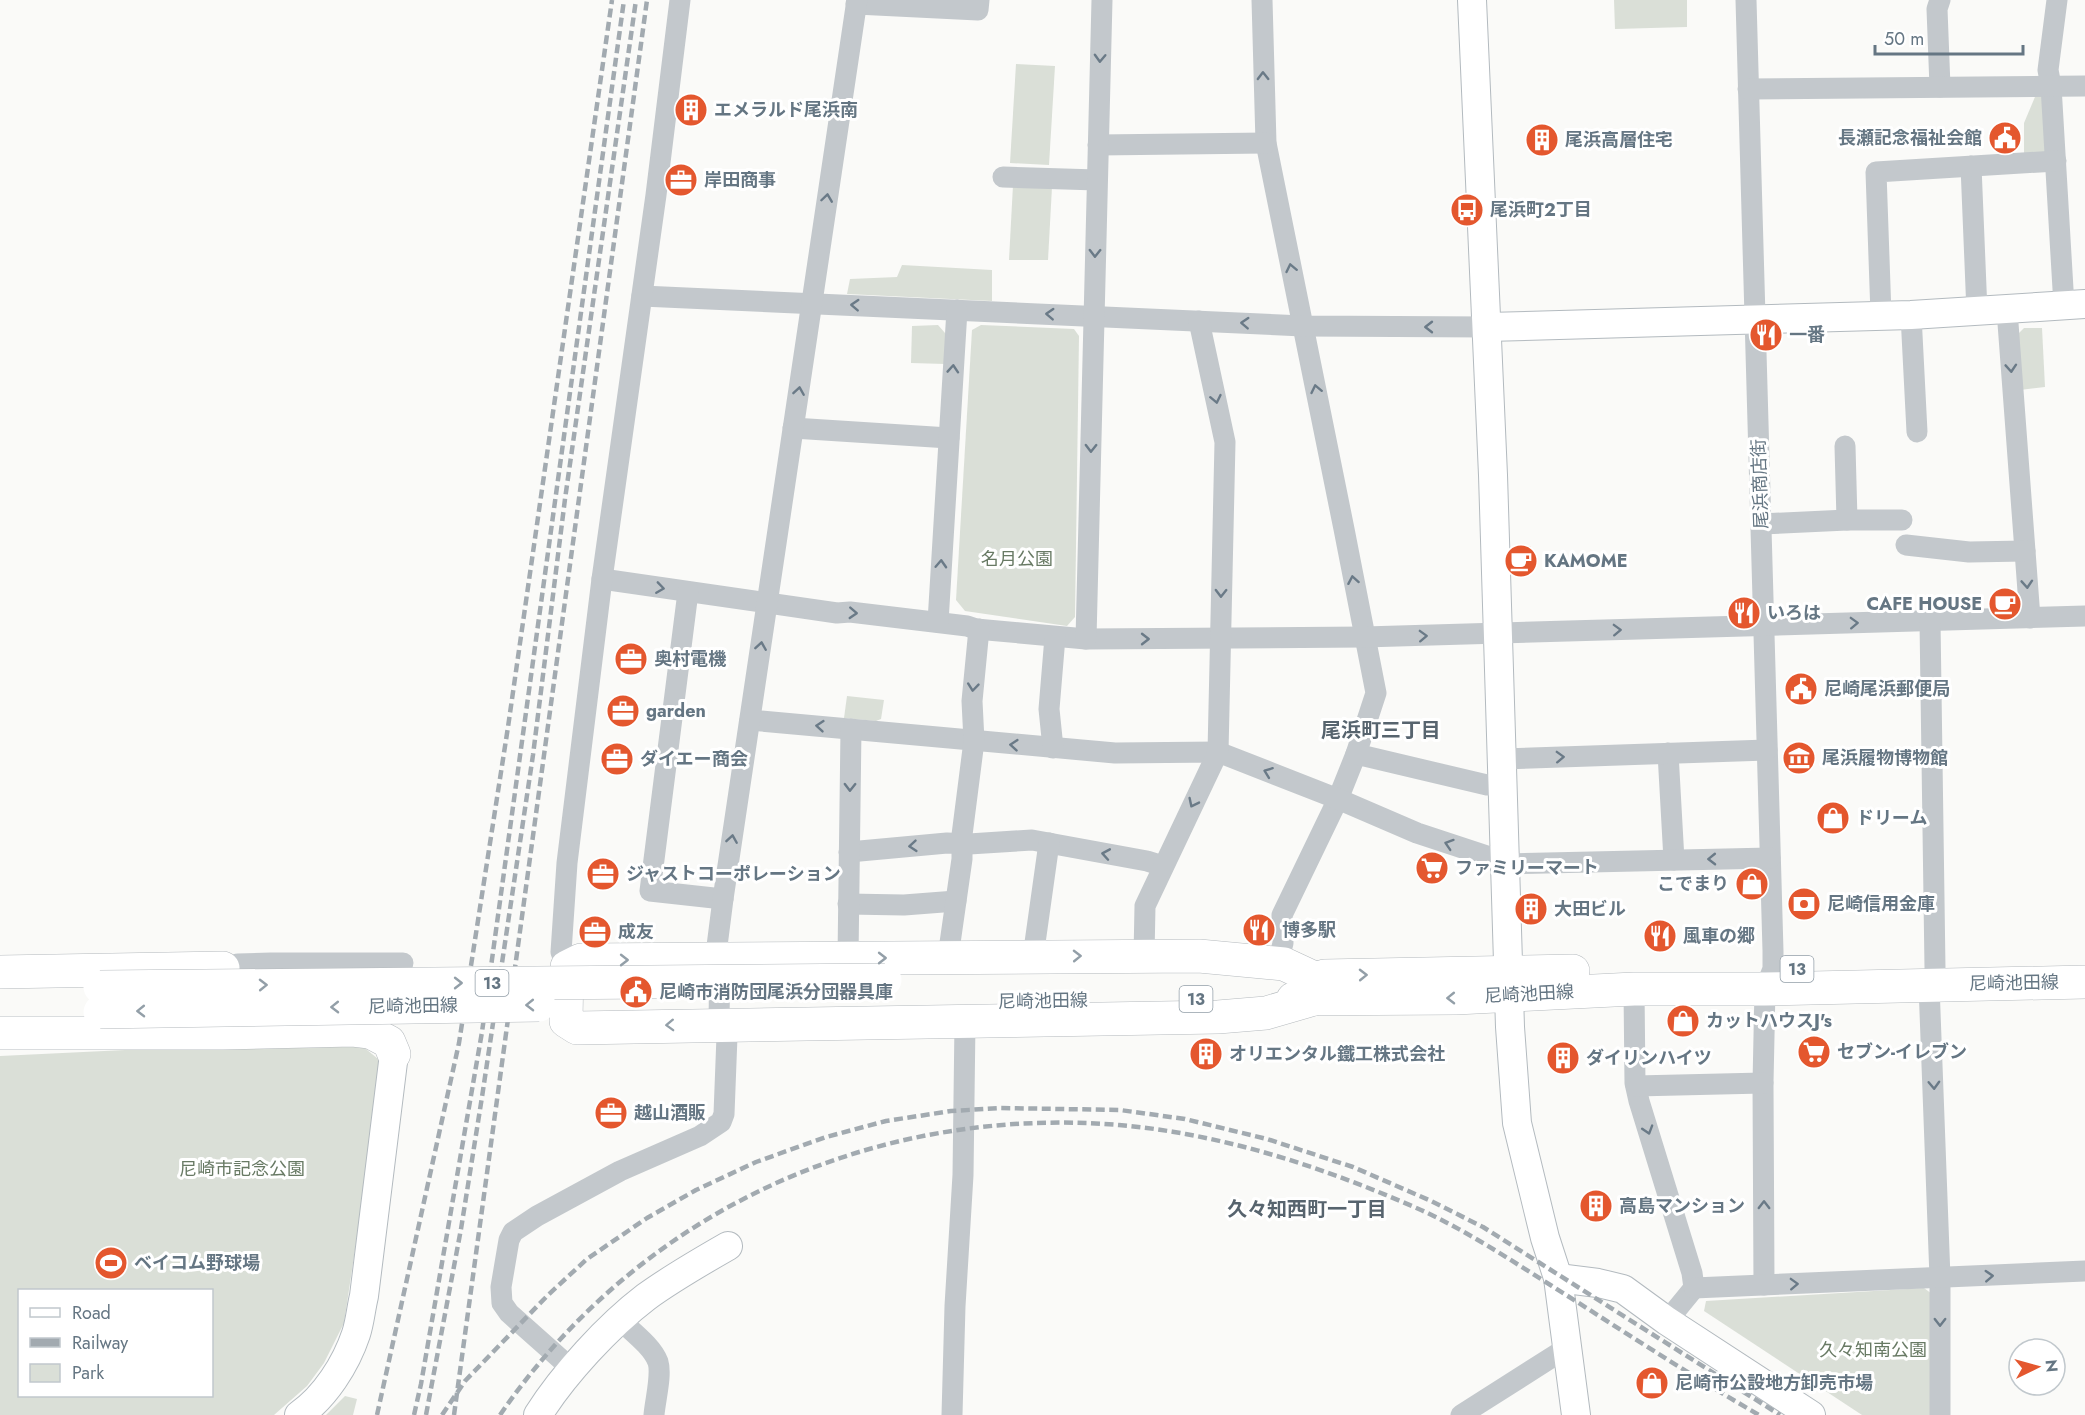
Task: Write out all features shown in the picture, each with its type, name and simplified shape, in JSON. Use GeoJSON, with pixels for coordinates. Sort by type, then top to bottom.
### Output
{"type":"FeatureCollection","features":[{"type":"Feature","properties":{"kind":"main road"},"geometry":{"type":"LineString","coordinates":[[1199,956],[1284,964],[1313,988],[1266,1013],[1218,1017],[577,1028],[566,1021],[567,967],[581,960],[1199,956]]}},
{"type":"Feature","properties":{"kind":"main road"},"geometry":{"type":"LineString","coordinates":[[0,972],[223,968],[224,1033]]}},
{"type":"Feature","properties":{"kind":"main road","name":"尼崎池田線"},"geometry":{"type":"LineString","coordinates":[[0,989],[100,1000],[304,1007],[884,991],[1313,988],[1932,976],[2085,968]]}},
{"type":"Feature","properties":{"kind":"main road","name":"尼崎池田線"},"geometry":{"type":"LineString","coordinates":[[1932,976],[2085,982]]}},
{"type":"Feature","properties":{"kind":"main road","name":"尼崎池田線"},"geometry":{"type":"LineString","coordinates":[[1509,984],[1634,989],[1769,979]]}},
{"type":"Feature","properties":{"kind":"main road","name":"尼崎池田線"},"geometry":{"type":"LineString","coordinates":[[0,1014],[100,1000]]}},
{"type":"Feature","properties":{"kind":"main road"},"geometry":{"type":"LineString","coordinates":[[0,1033],[224,1033],[353,1030],[370,1032],[389,1042],[394,1054]]}},
{"type":"Feature","properties":{"kind":"street"},"geometry":{"type":"LineString","coordinates":[[567,967],[561,952],[567,863],[602,579],[642,296],[680,0]]}},
{"type":"Feature","properties":{"kind":"street"},"geometry":{"type":"LineString","coordinates":[[573,1370],[502,1303],[501,1287],[509,1240],[513,1232],[537,1216],[620,1171],[700,1136],[721,1122],[724,1114],[727,1036],[719,1020],[720,959],[717,946],[856,2],[978,10],[979,0]]}},
{"type":"Feature","properties":{"kind":"street"},"geometry":{"type":"LineString","coordinates":[[1086,639],[1102,0]]}},
{"type":"Feature","properties":{"kind":"street"},"geometry":{"type":"LineString","coordinates":[[1262,0],[1266,143],[1375,698],[1338,799],[1282,915],[1283,943],[1278,963]]}},
{"type":"Feature","properties":{"kind":"street"},"geometry":{"type":"LineString","coordinates":[[1472,0],[1487,327],[1509,984],[1517,1123],[1545,1238],[1558,1278],[1576,1415]]}},
{"type":"Feature","properties":{"kind":"street","name":"尾浜商店街"},"geometry":{"type":"LineString","coordinates":[[1746,0],[1770,858],[1769,979],[1763,1083],[1764,1285]]}},
{"type":"Feature","properties":{"kind":"street"},"geometry":{"type":"LineString","coordinates":[[1940,0],[1937,9],[1940,87]]}},
{"type":"Feature","properties":{"kind":"street"},"geometry":{"type":"LineString","coordinates":[[642,296],[1303,326],[1487,327],[1911,315],[2075,305],[2056,161],[2048,70],[2057,0]]}},
{"type":"Feature","properties":{"kind":"street"},"geometry":{"type":"LineString","coordinates":[[1748,89],[2085,86]]}},
{"type":"Feature","properties":{"kind":"street"},"geometry":{"type":"LineString","coordinates":[[1098,145],[1266,143]]}},
{"type":"Feature","properties":{"kind":"street"},"geometry":{"type":"LineString","coordinates":[[1881,315],[1876,172],[2056,161]]}},
{"type":"Feature","properties":{"kind":"street"},"geometry":{"type":"LineString","coordinates":[[1971,166],[1977,312]]}},
{"type":"Feature","properties":{"kind":"street"},"geometry":{"type":"LineString","coordinates":[[1003,177],[1097,180]]}},
{"type":"Feature","properties":{"kind":"street"},"geometry":{"type":"LineString","coordinates":[[938,622],[957,310]]}},
{"type":"Feature","properties":{"kind":"street"},"geometry":{"type":"LineString","coordinates":[[2007,310],[2030,618]]}},
{"type":"Feature","properties":{"kind":"street"},"geometry":{"type":"LineString","coordinates":[[1911,315],[1917,432]]}},
{"type":"Feature","properties":{"kind":"street"},"geometry":{"type":"LineString","coordinates":[[1144,956],[1144,912],[1163,866],[1218,752],[1225,442],[1199,321]]}},
{"type":"Feature","properties":{"kind":"street"},"geometry":{"type":"LineString","coordinates":[[793,428],[949,438]]}},
{"type":"Feature","properties":{"kind":"street"},"geometry":{"type":"LineString","coordinates":[[1845,446],[1847,520]]}},
{"type":"Feature","properties":{"kind":"street"},"geometry":{"type":"LineString","coordinates":[[1761,524],[1902,520]]}},
{"type":"Feature","properties":{"kind":"street"},"geometry":{"type":"LineString","coordinates":[[1906,545],[1969,552],[2025,551]]}},
{"type":"Feature","properties":{"kind":"street"},"geometry":{"type":"LineString","coordinates":[[602,579],[837,613],[850,612],[979,629],[1086,639],[1364,638],[2085,616]]}},
{"type":"Feature","properties":{"kind":"street"},"geometry":{"type":"LineString","coordinates":[[688,592],[650,891],[723,899]]}},
{"type":"Feature","properties":{"kind":"street"},"geometry":{"type":"LineString","coordinates":[[1930,621],[1932,976],[1940,1278],[1940,1415]]}},
{"type":"Feature","properties":{"kind":"street"},"geometry":{"type":"LineString","coordinates":[[950,958],[974,741],[972,701],[979,629]]}},
{"type":"Feature","properties":{"kind":"street"},"geometry":{"type":"LineString","coordinates":[[1053,748],[1048,709],[1055,637]]}},
{"type":"Feature","properties":{"kind":"street"},"geometry":{"type":"LineString","coordinates":[[750,720],[1136,754],[1218,752],[1417,833],[1505,863],[1770,858]]}},
{"type":"Feature","properties":{"kind":"street"},"geometry":{"type":"LineString","coordinates":[[848,958],[851,729]]}},
{"type":"Feature","properties":{"kind":"street"},"geometry":{"type":"LineString","coordinates":[[1356,754],[1487,785],[1502,771],[1668,753],[1767,750]]}},
{"type":"Feature","properties":{"kind":"street"},"geometry":{"type":"LineString","coordinates":[[1668,753],[1674,860]]}},
{"type":"Feature","properties":{"kind":"street"},"geometry":{"type":"LineString","coordinates":[[849,852],[947,843],[1032,840],[1163,866]]}},
{"type":"Feature","properties":{"kind":"street"},"geometry":{"type":"LineString","coordinates":[[1033,957],[1049,843]]}},
{"type":"Feature","properties":{"kind":"street"},"geometry":{"type":"LineString","coordinates":[[849,904],[904,905],[956,901]]}},
{"type":"Feature","properties":{"kind":"street"},"geometry":{"type":"LineString","coordinates":[[223,968],[249,964],[403,963]]}},
{"type":"Feature","properties":{"kind":"street"},"geometry":{"type":"LineString","coordinates":[[1634,989],[1636,1086],[1692,1273],[1694,1288],[1666,1322]]}},
{"type":"Feature","properties":{"kind":"street"},"geometry":{"type":"LineString","coordinates":[[952,1415],[955,1306],[963,1175],[964,1022]]}},
{"type":"Feature","properties":{"kind":"street"},"geometry":{"type":"LineString","coordinates":[[299,1415],[332,1382],[357,1333],[394,1054]]}},
{"type":"Feature","properties":{"kind":"street"},"geometry":{"type":"LineString","coordinates":[[1636,1086],[1763,1083]]}},
{"type":"Feature","properties":{"kind":"street"},"geometry":{"type":"LineString","coordinates":[[538,1415],[573,1370],[619,1319],[672,1279],[728,1246]]}},
{"type":"Feature","properties":{"kind":"street"},"geometry":{"type":"LineString","coordinates":[[1694,1288],[2085,1271]]}},
{"type":"Feature","properties":{"kind":"street"},"geometry":{"type":"LineString","coordinates":[[1558,1278],[1623,1289],[1666,1322],[1810,1415]]}},
{"type":"Feature","properties":{"kind":"street"},"geometry":{"type":"LineString","coordinates":[[619,1319],[648,1348],[658,1362],[659,1375],[654,1415]]}},
{"type":"Feature","properties":{"kind":"street"},"geometry":{"type":"LineString","coordinates":[[1461,1415],[1568,1347]]}},
{"type":"Feature","properties":{"kind":"green space"},"geometry":{"type":"Polygon","coordinates":[[[1614,0],[1687,0],[1687,27],[1615,29],[1614,0]]]}},
{"type":"Feature","properties":{"kind":"green space"},"geometry":{"type":"Polygon","coordinates":[[[1016,64],[1055,66],[1049,165],[1010,163],[1016,64]]]}},
{"type":"Feature","properties":{"kind":"green space"},"geometry":{"type":"Polygon","coordinates":[[[2045,91],[2049,149],[2041,157],[2024,158],[2024,123],[2037,92],[2045,91]]]}},
{"type":"Feature","properties":{"kind":"green space"},"geometry":{"type":"Polygon","coordinates":[[[1013,185],[1052,187],[1048,260],[1009,260],[1013,185]]]}},
{"type":"Feature","properties":{"kind":"green space"},"geometry":{"type":"Polygon","coordinates":[[[902,265],[992,270],[992,301],[847,294],[850,279],[897,277],[902,265]]]}},
{"type":"Feature","properties":{"kind":"green space"},"geometry":{"type":"Polygon","coordinates":[[[938,325],[945,333],[945,364],[911,363],[912,326],[938,325]]]}},
{"type":"Feature","properties":{"kind":"green space","name":"名月公園"},"geometry":{"type":"Polygon","coordinates":[[[981,325],[1074,329],[1079,336],[1075,617],[1067,626],[965,611],[956,600],[972,330],[981,325]]]}},
{"type":"Feature","properties":{"kind":"green space"},"geometry":{"type":"Polygon","coordinates":[[[2024,328],[2042,328],[2045,387],[2020,390],[2016,336],[2024,328]]]}},
{"type":"Feature","properties":{"kind":"green space"},"geometry":{"type":"Polygon","coordinates":[[[847,696],[884,700],[881,719],[876,721],[844,718],[847,696]]]}},
{"type":"Feature","properties":{"kind":"green space","name":"尼崎市記念公園"},"geometry":{"type":"Polygon","coordinates":[[[361,1045],[383,1063],[344,1323],[324,1363],[307,1386],[274,1415],[0,1415],[0,1056],[125,1050],[361,1045]]]}},
{"type":"Feature","properties":{"kind":"green space","name":"久々知南公園"},"geometry":{"type":"Polygon","coordinates":[[[1924,1288],[1932,1294],[1935,1415],[1862,1415],[1704,1311],[1706,1301],[1924,1288]]]}},
{"type":"Feature","properties":{"kind":"green space"},"geometry":{"type":"Polygon","coordinates":[[[345,1396],[357,1399],[353,1415],[326,1415],[345,1396]]]}},
{"type":"Feature","properties":{"kind":"railway"},"geometry":{"type":"LineString","coordinates":[[377,1415],[459,1043],[508,727],[612,0]]}},
{"type":"Feature","properties":{"kind":"railway"},"geometry":{"type":"LineString","coordinates":[[414,1415],[482,1032],[624,0]]}},
{"type":"Feature","properties":{"kind":"railway"},"geometry":{"type":"LineString","coordinates":[[426,1415],[461,1229],[533,755],[565,499],[636,0]]}},
{"type":"Feature","properties":{"kind":"railway"},"geometry":{"type":"LineString","coordinates":[[454,1415],[647,0]]}},
{"type":"Feature","properties":{"kind":"railway"},"geometry":{"type":"LineString","coordinates":[[442,1415],[465,1381],[548,1295],[587,1259],[647,1218],[696,1190],[756,1162],[826,1137],[886,1121],[951,1111],[1001,1108],[1120,1110],[1185,1119],[1267,1139],[1353,1167],[1429,1200],[1483,1227],[1780,1415]]}},
{"type":"Feature","properties":{"kind":"railway"},"geometry":{"type":"LineString","coordinates":[[500,1415],[557,1343],[621,1281],[693,1228],[770,1186],[852,1154],[938,1133],[1028,1123],[1119,1125],[1197,1136],[1274,1155],[1348,1180],[1421,1210],[1455,1227],[1759,1415]]}},
{"type":"Feature","properties":{"kind":"place","name":"エメラルド尾浜南"},"geometry":{"type":"Point","coordinates":[691,110]}},
{"type":"Feature","properties":{"kind":"place","name":"長瀬記念福祉会館"},"geometry":{"type":"Point","coordinates":[2005,138]}},
{"type":"Feature","properties":{"kind":"place","name":"尾浜高層住宅"},"geometry":{"type":"Point","coordinates":[1542,140]}},
{"type":"Feature","properties":{"kind":"place","name":"岸田商事"},"geometry":{"type":"Point","coordinates":[681,180]}},
{"type":"Feature","properties":{"kind":"place","name":"尾浜町2丁目"},"geometry":{"type":"Point","coordinates":[1467,210]}},
{"type":"Feature","properties":{"kind":"place","name":"一番"},"geometry":{"type":"Point","coordinates":[1766,335]}},
{"type":"Feature","properties":{"kind":"place","name":"KAMOME"},"geometry":{"type":"Point","coordinates":[1521,561]}},
{"type":"Feature","properties":{"kind":"place","name":"CAFE HOUSE"},"geometry":{"type":"Point","coordinates":[2005,604]}},
{"type":"Feature","properties":{"kind":"place","name":"いろは"},"geometry":{"type":"Point","coordinates":[1744,613]}},
{"type":"Feature","properties":{"kind":"place","name":"奥村電機"},"geometry":{"type":"Point","coordinates":[631,659]}},
{"type":"Feature","properties":{"kind":"place","name":"尼崎尾浜郵便局"},"geometry":{"type":"Point","coordinates":[1801,689]}},
{"type":"Feature","properties":{"kind":"place","name":"garden"},"geometry":{"type":"Point","coordinates":[623,711]}},
{"type":"Feature","properties":{"kind":"place","name":"尾浜履物博物館"},"geometry":{"type":"Point","coordinates":[1799,758]}},
{"type":"Feature","properties":{"kind":"place","name":"ダイエー商会"},"geometry":{"type":"Point","coordinates":[617,759]}},
{"type":"Feature","properties":{"kind":"place","name":"ドリーム"},"geometry":{"type":"Point","coordinates":[1833,818]}},
{"type":"Feature","properties":{"kind":"place","name":"ファミリーマート"},"geometry":{"type":"Point","coordinates":[1432,868]}},
{"type":"Feature","properties":{"kind":"place","name":"ジャストコーポレーション"},"geometry":{"type":"Point","coordinates":[603,874]}},
{"type":"Feature","properties":{"kind":"place","name":"こでまり"},"geometry":{"type":"Point","coordinates":[1752,884]}},
{"type":"Feature","properties":{"kind":"place","name":"尼崎信用金庫"},"geometry":{"type":"Point","coordinates":[1804,904]}},
{"type":"Feature","properties":{"kind":"place","name":"大田ビル"},"geometry":{"type":"Point","coordinates":[1531,909]}},
{"type":"Feature","properties":{"kind":"place","name":"博多駅"},"geometry":{"type":"Point","coordinates":[1259,930]}},
{"type":"Feature","properties":{"kind":"place","name":"成友"},"geometry":{"type":"Point","coordinates":[595,932]}},
{"type":"Feature","properties":{"kind":"place","name":"風車の郷"},"geometry":{"type":"Point","coordinates":[1660,936]}},
{"type":"Feature","properties":{"kind":"place","name":"尼崎市消防団尾浜分団器具庫"},"geometry":{"type":"Point","coordinates":[636,992]}},
{"type":"Feature","properties":{"kind":"place","name":"カットハウスJ's"},"geometry":{"type":"Point","coordinates":[1683,1021]}},
{"type":"Feature","properties":{"kind":"place","name":"セブン-イレブン"},"geometry":{"type":"Point","coordinates":[1814,1052]}},
{"type":"Feature","properties":{"kind":"place","name":"オリエンタル鐵工株式会社"},"geometry":{"type":"Point","coordinates":[1206,1054]}},
{"type":"Feature","properties":{"kind":"place","name":"ダイリンハイツ"},"geometry":{"type":"Point","coordinates":[1563,1058]}},
{"type":"Feature","properties":{"kind":"place","name":"越山酒販"},"geometry":{"type":"Point","coordinates":[611,1113]}},
{"type":"Feature","properties":{"kind":"place","name":"高島マンション"},"geometry":{"type":"Point","coordinates":[1596,1206]}},
{"type":"Feature","properties":{"kind":"place","name":"ベイコム野球場"},"geometry":{"type":"Point","coordinates":[111,1263]}},
{"type":"Feature","properties":{"kind":"place","name":"尼崎市公設地方卸売市場"},"geometry":{"type":"Point","coordinates":[1652,1383]}},
{"type":"Feature","properties":{"kind":"district","name":"尾浜町三丁目"},"geometry":{"type":"Point","coordinates":[1381,730]}},
{"type":"Feature","properties":{"kind":"district","name":"久々知西町一丁目"},"geometry":{"type":"Point","coordinates":[1307,1209]}}]}
